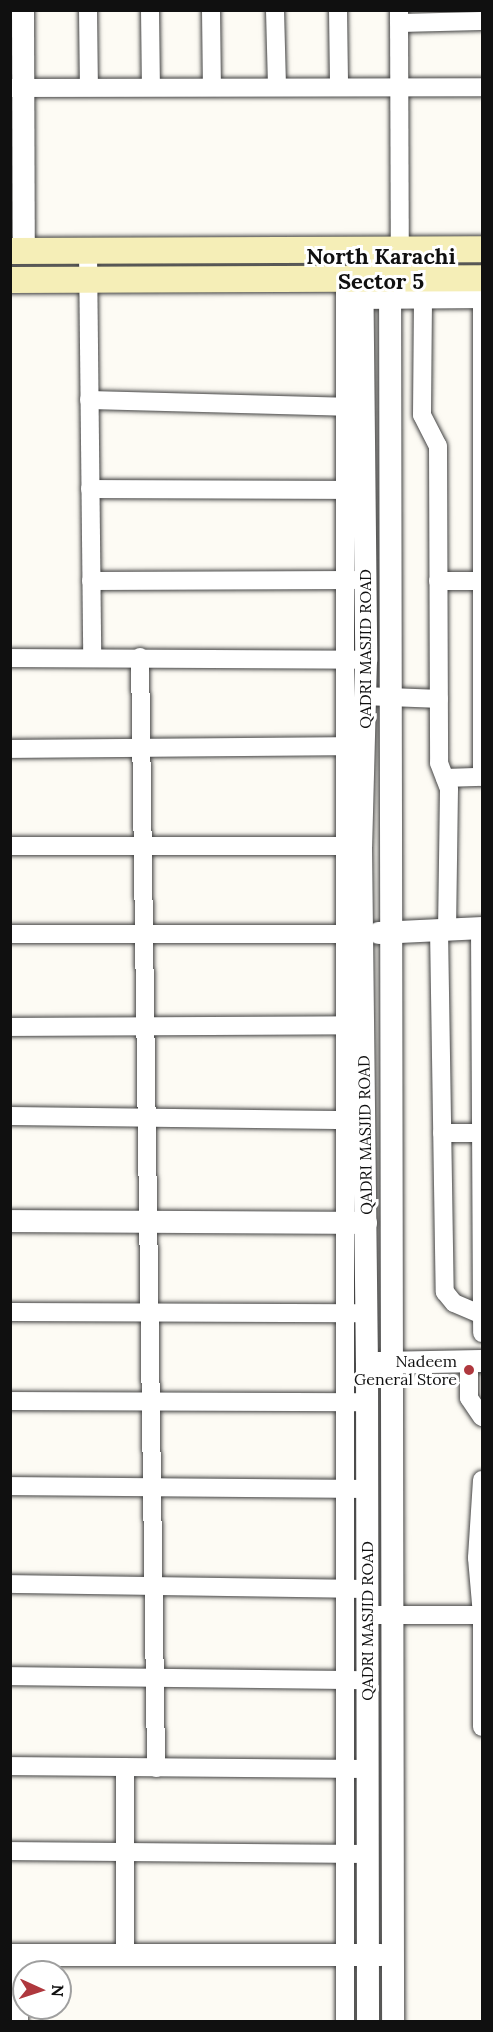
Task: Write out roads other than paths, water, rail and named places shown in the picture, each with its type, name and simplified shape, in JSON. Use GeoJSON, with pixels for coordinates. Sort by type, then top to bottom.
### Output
{"type":"FeatureCollection","features":[{"type":"Feature","properties":{"kind":"main road"},"geometry":{"type":"LineString","coordinates":[[17,251],[483,249]]}},
{"type":"Feature","properties":{"kind":"main road"},"geometry":{"type":"LineString","coordinates":[[10,280],[357,286],[390,289],[483,278]]}},
{"type":"Feature","properties":{"kind":"street"},"geometry":{"type":"LineString","coordinates":[[88,10],[89,87]]}},
{"type":"Feature","properties":{"kind":"street"},"geometry":{"type":"LineString","coordinates":[[150,10],[151,87]]}},
{"type":"Feature","properties":{"kind":"street"},"geometry":{"type":"LineString","coordinates":[[211,10],[212,87]]}},
{"type":"Feature","properties":{"kind":"street"},"geometry":{"type":"LineString","coordinates":[[275,10],[277,87]]}},
{"type":"Feature","properties":{"kind":"street"},"geometry":{"type":"LineString","coordinates":[[338,10],[339,87]]}},
{"type":"Feature","properties":{"kind":"street"},"geometry":{"type":"LineString","coordinates":[[395,249],[400,87],[399,17],[483,21]]}},
{"type":"Feature","properties":{"kind":"street"},"geometry":{"type":"LineString","coordinates":[[17,251],[19,20]]}},
{"type":"Feature","properties":{"kind":"street"},"geometry":{"type":"LineString","coordinates":[[17,88],[483,87]]}},
{"type":"Feature","properties":{"kind":"street","name":"QADRI MASJID ROAD"},"geometry":{"type":"LineString","coordinates":[[362,249],[357,286],[353,406],[355,660],[365,696],[355,746],[352,846],[355,1120],[366,1224],[355,1313],[367,1363],[357,1402],[357,1589],[367,1615],[356,1680],[356,1769],[368,1854],[368,2022]]}},
{"type":"Feature","properties":{"kind":"street","name":"QADRI MASJID ROAD"},"geometry":{"type":"LineString","coordinates":[[393,2022],[390,289],[395,249]]}},
{"type":"Feature","properties":{"kind":"street"},"geometry":{"type":"LineString","coordinates":[[88,251],[92,658]]}},
{"type":"Feature","properties":{"kind":"street"},"geometry":{"type":"LineString","coordinates":[[390,289],[423,299],[482,299],[482,777],[445,778]]}},
{"type":"Feature","properties":{"kind":"street"},"geometry":{"type":"LineString","coordinates":[[423,299],[422,415],[438,446],[439,763],[449,789],[443,929],[442,1133],[445,1293],[454,1303],[482,1315]]}},
{"type":"Feature","properties":{"kind":"street"},"geometry":{"type":"LineString","coordinates":[[89,400],[353,406]]}},
{"type":"Feature","properties":{"kind":"street"},"geometry":{"type":"LineString","coordinates":[[90,489],[355,490]]}},
{"type":"Feature","properties":{"kind":"street"},"geometry":{"type":"LineString","coordinates":[[91,580],[355,580]]}},
{"type":"Feature","properties":{"kind":"street"},"geometry":{"type":"LineString","coordinates":[[438,581],[482,581]]}},
{"type":"Feature","properties":{"kind":"street"},"geometry":{"type":"LineString","coordinates":[[140,657],[156,1768]]}},
{"type":"Feature","properties":{"kind":"street"},"geometry":{"type":"LineString","coordinates":[[10,658],[355,660],[355,746],[10,749]]}},
{"type":"Feature","properties":{"kind":"street"},"geometry":{"type":"LineString","coordinates":[[365,696],[439,699]]}},
{"type":"Feature","properties":{"kind":"street"},"geometry":{"type":"LineString","coordinates":[[10,846],[352,846]]}},
{"type":"Feature","properties":{"kind":"street"},"geometry":{"type":"LineString","coordinates":[[10,934],[144,936],[353,934],[481,928],[483,1333]]}},
{"type":"Feature","properties":{"kind":"street"},"geometry":{"type":"LineString","coordinates":[[10,1027],[354,1025]]}},
{"type":"Feature","properties":{"kind":"street"},"geometry":{"type":"LineString","coordinates":[[10,1116],[355,1120],[344,1223],[355,1313],[357,1402],[10,1401]]}},
{"type":"Feature","properties":{"kind":"street"},"geometry":{"type":"LineString","coordinates":[[442,1133],[481,1133]]}},
{"type":"Feature","properties":{"kind":"street"},"geometry":{"type":"LineString","coordinates":[[10,1221],[366,1224]]}},
{"type":"Feature","properties":{"kind":"street"},"geometry":{"type":"LineString","coordinates":[[10,1312],[355,1313]]}},
{"type":"Feature","properties":{"kind":"street"},"geometry":{"type":"LineString","coordinates":[[367,1363],[476,1361],[469,1398],[483,1417]]}},
{"type":"Feature","properties":{"kind":"street"},"geometry":{"type":"LineString","coordinates":[[10,1486],[152,1485],[357,1489]]}},
{"type":"Feature","properties":{"kind":"street"},"geometry":{"type":"LineString","coordinates":[[482,1487],[480,1550],[483,1727]]}},
{"type":"Feature","properties":{"kind":"street"},"geometry":{"type":"LineString","coordinates":[[10,1584],[357,1589],[356,1680],[10,1676]]}},
{"type":"Feature","properties":{"kind":"street"},"geometry":{"type":"LineString","coordinates":[[367,1615],[482,1615]]}},
{"type":"Feature","properties":{"kind":"street"},"geometry":{"type":"LineString","coordinates":[[10,1766],[356,1769],[345,1854],[345,2022]]}},
{"type":"Feature","properties":{"kind":"street"},"geometry":{"type":"LineString","coordinates":[[125,1767],[126,1955]]}},
{"type":"Feature","properties":{"kind":"street"},"geometry":{"type":"LineString","coordinates":[[10,1851],[368,1854]]}},
{"type":"Feature","properties":{"kind":"street"},"geometry":{"type":"LineString","coordinates":[[19,2022],[15,1955],[393,1954]]}},
{"type":"Feature","properties":{"kind":"place","name":"Nadeem General Store"},"geometry":{"type":"Point","coordinates":[469,1370]}},
{"type":"Feature","properties":{"kind":"district","name":"North Karachi Sector 5"},"geometry":{"type":"Point","coordinates":[381,268]}}]}
